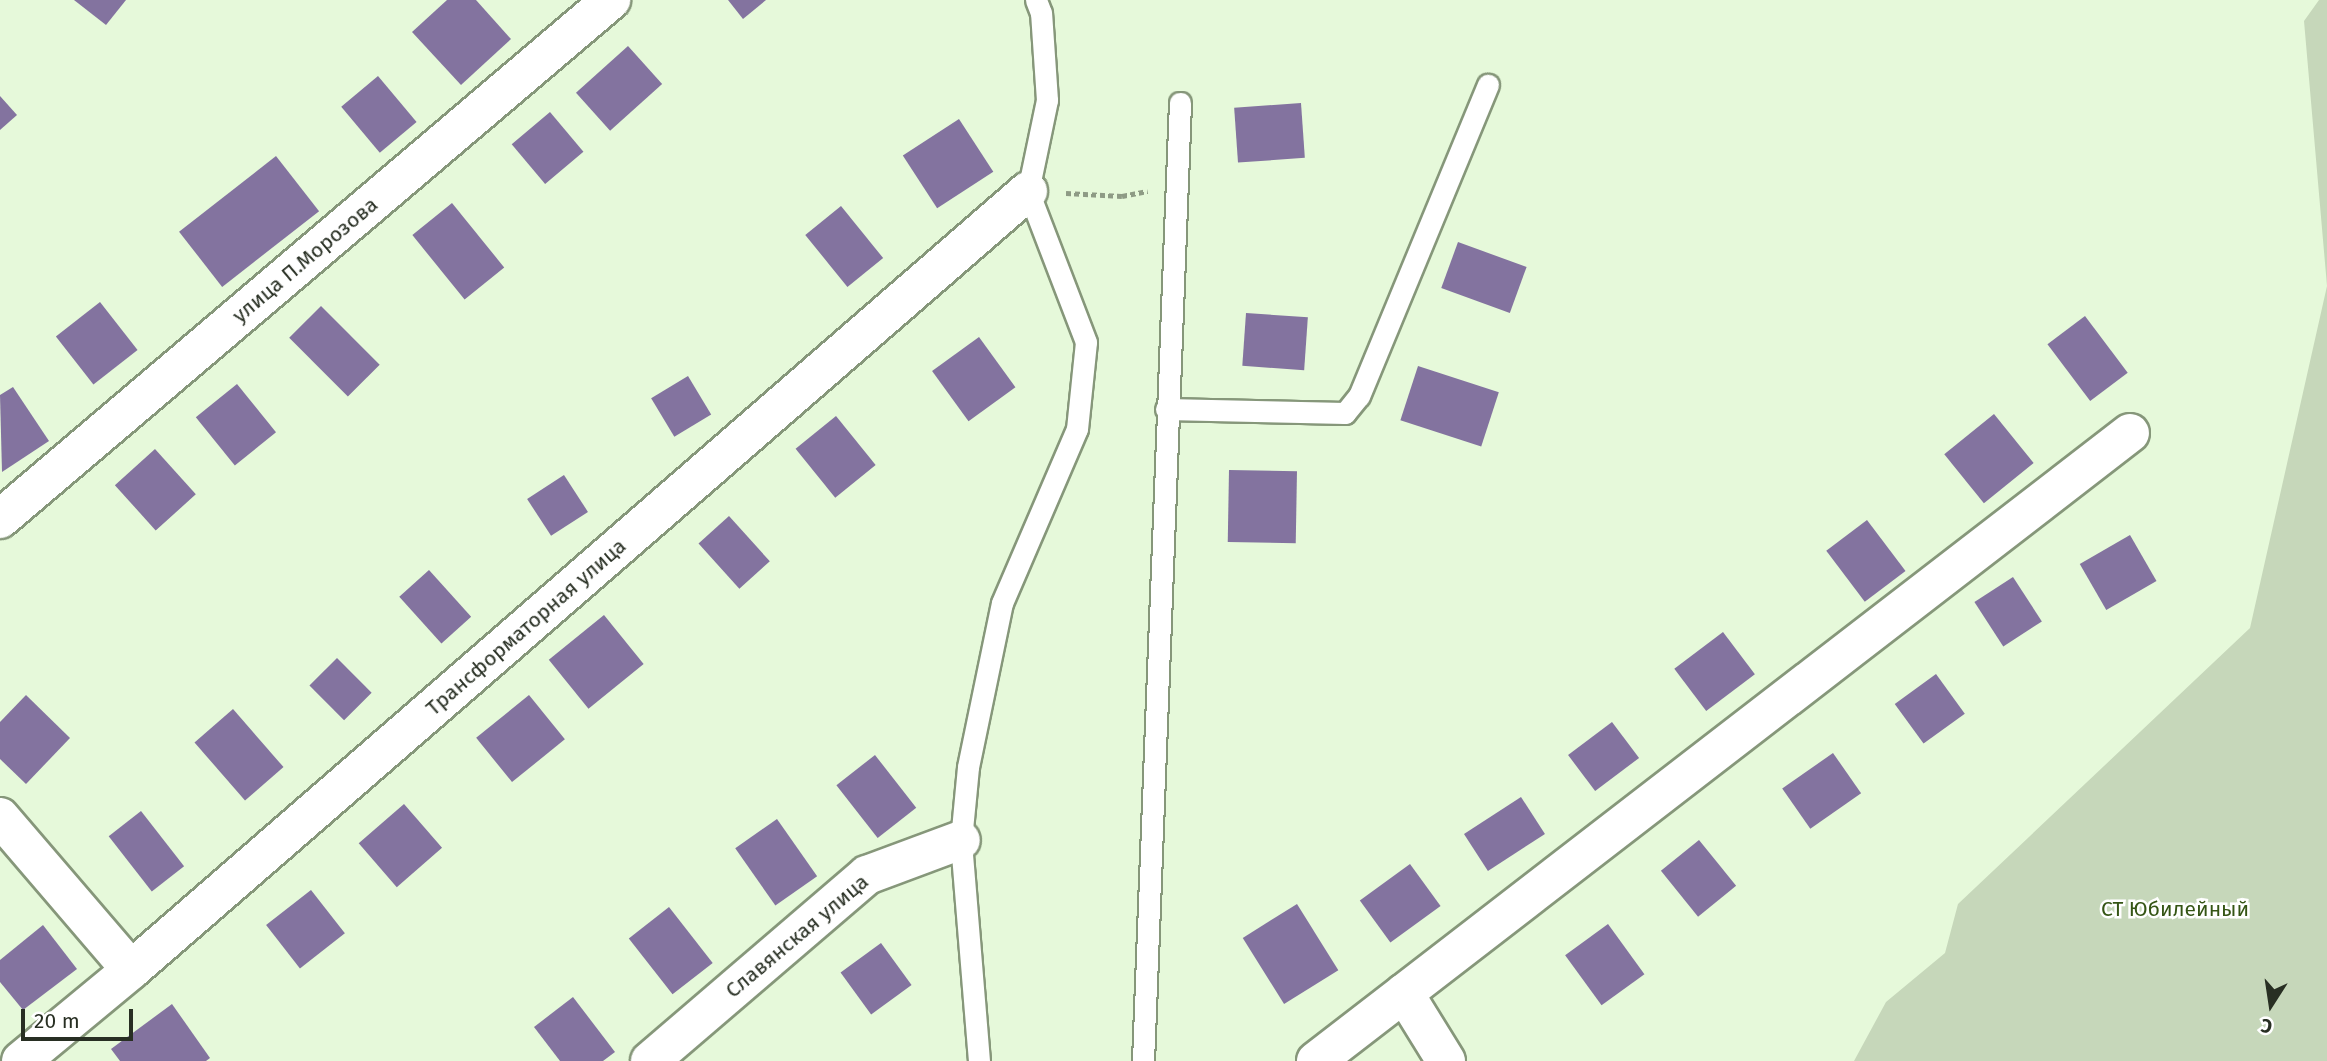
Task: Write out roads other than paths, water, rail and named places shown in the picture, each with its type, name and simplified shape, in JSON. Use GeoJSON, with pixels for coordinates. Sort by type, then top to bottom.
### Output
{"type":"FeatureCollection","features":[{"type":"Feature","properties":{"kind":"street","name":"улица П.Морозова"},"geometry":{"type":"LineString","coordinates":[[0,519],[611,0]]}},
{"type":"Feature","properties":{"kind":"street","name":"Трансформаторная улица"},"geometry":{"type":"LineString","coordinates":[[21,1061],[131,970],[1028,191]]}},
{"type":"Feature","properties":{"kind":"street"},"geometry":{"type":"LineString","coordinates":[[1315,1061],[2130,433]]}},
{"type":"Feature","properties":{"kind":"street"},"geometry":{"type":"LineString","coordinates":[[0,817],[131,970]]}},
{"type":"Feature","properties":{"kind":"street","name":"Славянская улица"},"geometry":{"type":"LineString","coordinates":[[650,1061],[867,875],[961,840]]}},
{"type":"Feature","properties":{"kind":"street"},"geometry":{"type":"LineString","coordinates":[[1404,993],[1446,1061]]}},
{"type":"Feature","properties":{"kind":"lane"},"geometry":{"type":"LineString","coordinates":[[979,1061],[961,840],[968,767],[1002,603],[1077,429],[1086,342],[1028,191],[1046,100],[1041,13],[1036,0]]}},
{"type":"Feature","properties":{"kind":"lane"},"geometry":{"type":"LineString","coordinates":[[1166,409],[1345,413],[1359,396],[1488,85]]}},
{"type":"Feature","properties":{"kind":"lane"},"geometry":{"type":"LineString","coordinates":[[1143,1061],[1166,409],[1180,103]]}},
{"type":"Feature","properties":{"kind":"park label","name":"СТ Юбилейный"},"geometry":{"type":"Point","coordinates":[2175,909]}}]}
